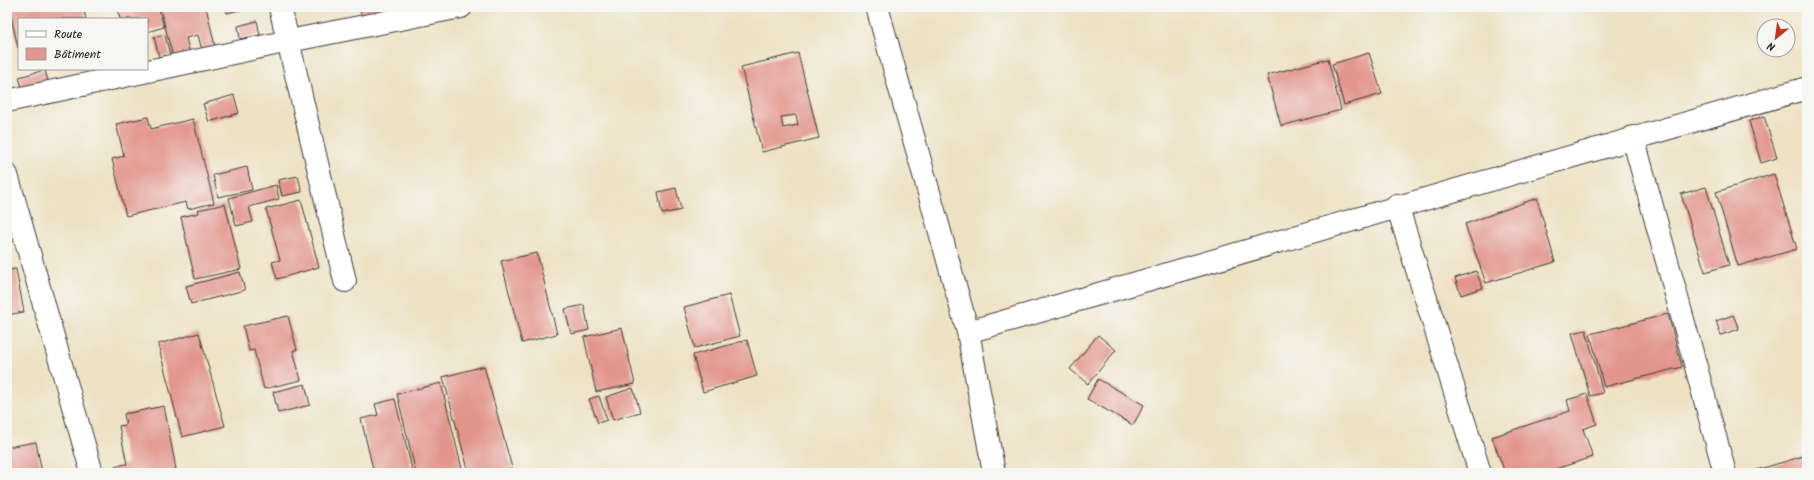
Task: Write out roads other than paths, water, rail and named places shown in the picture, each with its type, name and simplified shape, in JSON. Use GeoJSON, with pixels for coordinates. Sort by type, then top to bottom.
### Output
{"type":"FeatureCollection","features":[{"type":"Feature","properties":{"kind":"street"},"geometry":{"type":"LineString","coordinates":[[280,7],[345,281]]}},
{"type":"Feature","properties":{"kind":"street"},"geometry":{"type":"LineString","coordinates":[[7,102],[289,41],[461,7]]}},
{"type":"Feature","properties":{"kind":"street"},"geometry":{"type":"LineString","coordinates":[[876,7],[968,332],[994,473]]}},
{"type":"Feature","properties":{"kind":"street"},"geometry":{"type":"LineString","coordinates":[[968,332],[1397,205],[1807,88]]}},
{"type":"Feature","properties":{"kind":"street"},"geometry":{"type":"LineString","coordinates":[[1633,137],[1725,473]]}},
{"type":"Feature","properties":{"kind":"street"},"geometry":{"type":"LineString","coordinates":[[7,175],[92,473]]}},
{"type":"Feature","properties":{"kind":"street"},"geometry":{"type":"LineString","coordinates":[[1397,205],[1480,473]]}}]}
